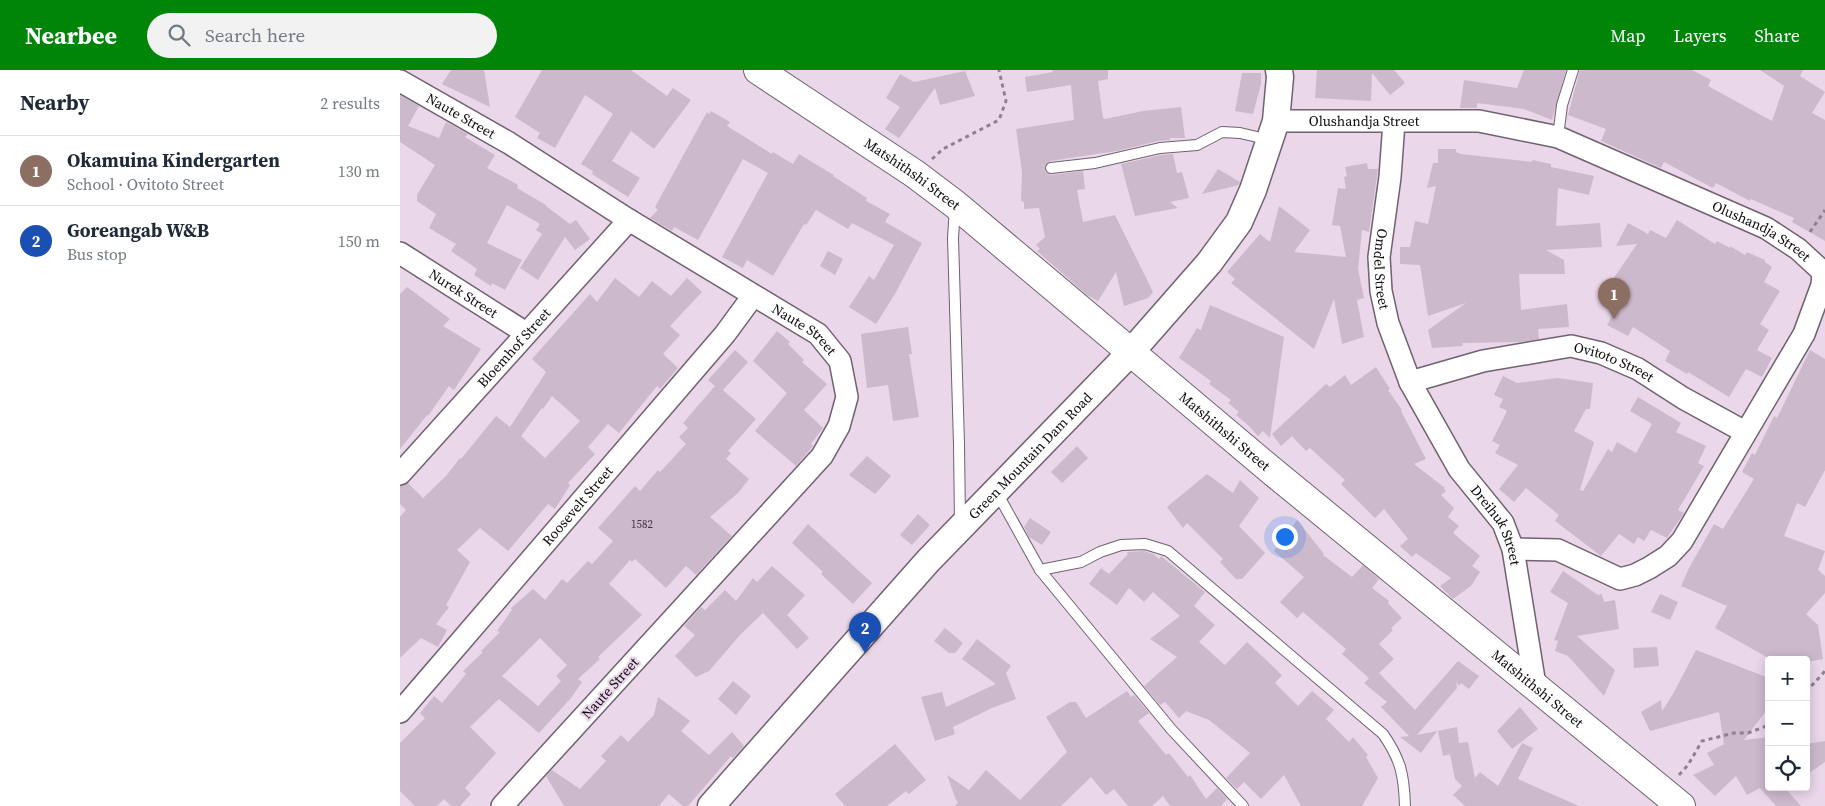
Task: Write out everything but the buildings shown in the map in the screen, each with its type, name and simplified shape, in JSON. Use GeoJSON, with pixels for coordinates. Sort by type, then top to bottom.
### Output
{"type":"FeatureCollection","features":[{"type":"Feature","properties":{"kind":"main road","name":"Matshithshi Street"},"geometry":{"type":"LineString","coordinates":[[758,70],[915,174],[956,205],[1280,478],[1672,798]]}},
{"type":"Feature","properties":{"kind":"street","name":"Green Mountain Dam Road"},"geometry":{"type":"LineString","coordinates":[[711,806],[960,527],[1130,353],[1209,263],[1239,222],[1253,190],[1273,131],[1280,77],[1279,70]]}},
{"type":"Feature","properties":{"kind":"street","name":"Naute Street"},"geometry":{"type":"LineString","coordinates":[[400,81],[509,142],[628,220],[818,334],[840,361],[847,397],[839,426],[822,456],[502,806]]}},
{"type":"Feature","properties":{"kind":"street","name":"Olushandja Street"},"geometry":{"type":"LineString","coordinates":[[1273,131],[1394,122],[1479,121],[1558,137],[1766,228],[1798,249],[1824,272],[1822,285],[1804,334],[1682,541],[1668,556],[1635,575],[1620,579],[1558,550],[1513,549]]}},
{"type":"Feature","properties":{"kind":"street","name":"Omdel Street"},"geometry":{"type":"LineString","coordinates":[[1394,122],[1390,177],[1379,258],[1381,291],[1388,323],[1410,382]]}},
{"type":"Feature","properties":{"kind":"street","name":"Bloemhof Street"},"geometry":{"type":"LineString","coordinates":[[400,474],[628,220]]}},
{"type":"Feature","properties":{"kind":"street","name":"Nurek Street"},"geometry":{"type":"LineString","coordinates":[[400,254],[526,333]]}},
{"type":"Feature","properties":{"kind":"street","name":"Roosevelt Street"},"geometry":{"type":"LineString","coordinates":[[400,712],[725,334],[753,296]]}},
{"type":"Feature","properties":{"kind":"street","name":"Ovitoto Street"},"geometry":{"type":"LineString","coordinates":[[1410,382],[1483,361],[1571,346],[1601,352],[1638,369],[1683,398],[1745,432]]}},
{"type":"Feature","properties":{"kind":"street","name":"Dreihuk Street"},"geometry":{"type":"LineString","coordinates":[[1410,382],[1459,469],[1503,522],[1513,549],[1535,685]]}},
{"type":"Feature","properties":{"kind":"lane"},"geometry":{"type":"LineString","coordinates":[[1558,137],[1562,105],[1573,70]]}},
{"type":"Feature","properties":{"kind":"lane"},"geometry":{"type":"LineString","coordinates":[[1050,168],[1095,163],[1160,148],[1197,145],[1222,132],[1273,131]]}},
{"type":"Feature","properties":{"kind":"lane"},"geometry":{"type":"LineString","coordinates":[[956,205],[952,238],[960,527]]}},
{"type":"Feature","properties":{"kind":"lane"},"geometry":{"type":"LineString","coordinates":[[996,490],[1040,570],[1171,728],[1243,806]]}},
{"type":"Feature","properties":{"kind":"lane"},"geometry":{"type":"LineString","coordinates":[[1040,570],[1081,562],[1100,552],[1120,545],[1145,544],[1168,551],[1383,734],[1394,750],[1401,767],[1405,806]]}},
{"type":"Feature","properties":{"kind":"path"},"geometry":{"type":"LineString","coordinates":[[915,174],[943,149],[999,120],[1006,101],[999,70]]}},
{"type":"Feature","properties":{"kind":"path"},"geometry":{"type":"LineString","coordinates":[[1798,249],[1825,210]]}},
{"type":"Feature","properties":{"kind":"path"},"geometry":{"type":"LineString","coordinates":[[1810,688],[1825,671]]}},
{"type":"Feature","properties":{"kind":"path"},"geometry":{"type":"LineString","coordinates":[[1672,798],[1702,740],[1734,733],[1748,733],[1765,727]]}},
{"type":"Feature","properties":{"kind":"place","name":"Okamuina Kindergarten"},"geometry":{"type":"Point","coordinates":[1614,319]}},
{"type":"Feature","properties":{"kind":"place","name":"Goreangab W&B"},"geometry":{"type":"Point","coordinates":[865,653]}}]}
